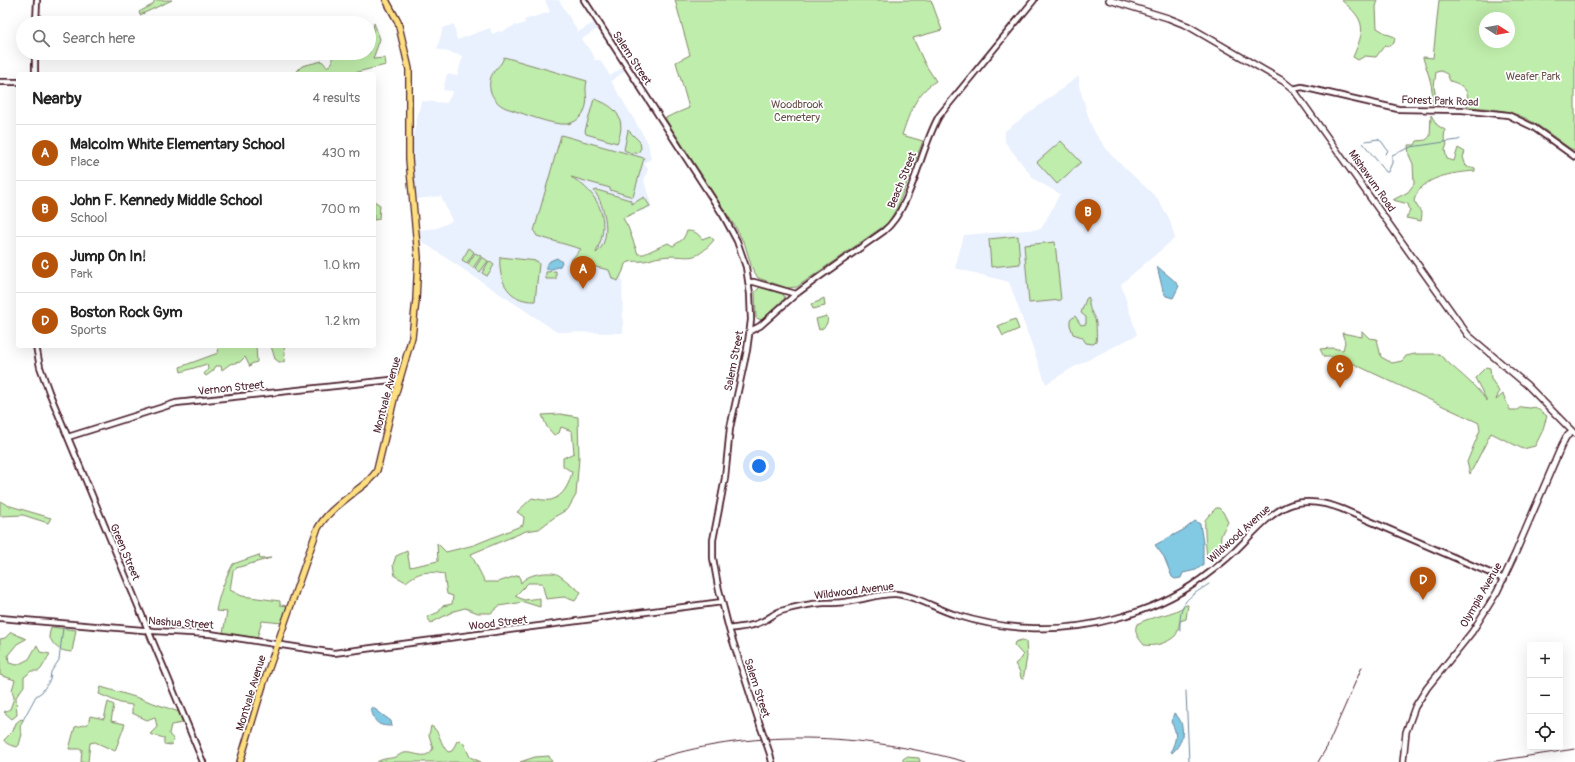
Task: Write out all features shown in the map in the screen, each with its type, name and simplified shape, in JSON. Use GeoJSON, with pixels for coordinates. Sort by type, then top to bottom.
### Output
{"type":"FeatureCollection","features":[{"type":"Feature","properties":{"kind":"main road","name":"Montvale Avenue"},"geometry":{"type":"LineString","coordinates":[[240,762],[277,644],[318,527],[332,510],[365,484],[377,471],[413,331],[418,252],[409,159],[409,69],[398,22],[386,0]]}},
{"type":"Feature","properties":{"kind":"main road","name":"Mishawum Road"},"geometry":{"type":"LineString","coordinates":[[1109,0],[1168,18],[1188,26],[1283,81],[1293,89],[1468,335],[1527,385],[1573,433]]}},
{"type":"Feature","properties":{"kind":"main road","name":"Olympia Avenue"},"geometry":{"type":"LineString","coordinates":[[1403,762],[1406,732],[1418,701],[1472,632],[1504,579],[1561,447],[1566,437],[1573,433]]}},
{"type":"Feature","properties":{"kind":"street"},"geometry":{"type":"LineString","coordinates":[[36,16],[37,0]]}},
{"type":"Feature","properties":{"kind":"street","name":"Salem Street"},"geometry":{"type":"LineString","coordinates":[[584,0],[725,219],[741,249],[749,282],[751,309],[750,331],[732,421],[725,478],[713,540],[713,565],[729,629],[772,762]]}},
{"type":"Feature","properties":{"kind":"street","name":"Beach Street"},"geometry":{"type":"LineString","coordinates":[[750,331],[767,320],[796,294],[892,224],[902,208],[939,116],[1034,0]]}},
{"type":"Feature","properties":{"kind":"street"},"geometry":{"type":"LineString","coordinates":[[35,72],[36,60]]}},
{"type":"Feature","properties":{"kind":"street"},"geometry":{"type":"LineString","coordinates":[[0,82],[16,82]]}},
{"type":"Feature","properties":{"kind":"street","name":"Forest Park Road"},"geometry":{"type":"LineString","coordinates":[[1293,89],[1302,87],[1399,110],[1455,110],[1504,114],[1529,124],[1575,157]]}},
{"type":"Feature","properties":{"kind":"street"},"geometry":{"type":"LineString","coordinates":[[749,282],[754,282],[796,294]]}},
{"type":"Feature","properties":{"kind":"street","name":"Green Street"},"geometry":{"type":"LineString","coordinates":[[36,348],[44,381],[203,762]]}},
{"type":"Feature","properties":{"kind":"street","name":"Vernon Street"},"geometry":{"type":"LineString","coordinates":[[68,437],[176,403],[400,379]]}},
{"type":"Feature","properties":{"kind":"street","name":"Wildwood Avenue"},"geometry":{"type":"LineString","coordinates":[[729,629],[762,622],[777,612],[784,610],[822,603],[846,602],[889,594],[909,596],[954,615],[1000,626],[1047,628],[1074,627],[1099,623],[1139,611],[1181,592],[1228,558],[1270,516],[1286,507],[1308,502],[1324,503],[1346,511],[1504,579]]}},
{"type":"Feature","properties":{"kind":"street","name":"Wood Street"},"geometry":{"type":"LineString","coordinates":[[277,644],[322,652],[338,653],[722,602]]}},
{"type":"Feature","properties":{"kind":"street","name":"Nashua Street"},"geometry":{"type":"LineString","coordinates":[[0,618],[83,626],[210,634],[277,644]]}},
{"type":"Feature","properties":{"kind":"shaded area"},"geometry":{"type":"Polygon","coordinates":[[[545,0],[559,0],[578,32],[593,23],[597,29],[582,39],[595,58],[593,60],[600,60],[610,76],[622,68],[625,71],[611,81],[648,143],[651,159],[644,163],[648,169],[644,181],[652,207],[624,218],[632,240],[635,261],[622,263],[623,333],[557,332],[421,241],[419,230],[437,228],[452,221],[441,196],[416,199],[411,154],[421,101],[447,103],[453,91],[443,90],[447,74],[457,76],[463,56],[437,49],[443,28],[454,24],[457,40],[490,28],[492,34],[501,32],[516,25],[525,23],[524,20],[550,12],[545,0]]]}},
{"type":"Feature","properties":{"kind":"shaded area"},"geometry":{"type":"Polygon","coordinates":[[[1079,76],[1079,86],[1095,133],[1111,155],[1157,198],[1169,218],[1175,238],[1121,284],[1137,335],[1072,368],[1046,384],[1009,282],[955,268],[964,235],[1041,229],[1060,194],[1034,179],[1005,142],[1005,131],[1079,76]]]}},
{"type":"Feature","properties":{"kind":"green space"},"geometry":{"type":"Polygon","coordinates":[[[155,0],[172,0],[140,15],[139,12],[152,5],[155,0]]]}},
{"type":"Feature","properties":{"kind":"green space","name":"Woodbrook Cemetery"},"geometry":{"type":"Polygon","coordinates":[[[675,0],[931,0],[942,30],[913,38],[925,64],[936,81],[918,98],[902,135],[923,141],[897,208],[888,223],[797,287],[787,288],[758,278],[752,268],[745,245],[736,228],[665,118],[689,108],[676,62],[690,55],[675,0]]]}},
{"type":"Feature","properties":{"kind":"green space"},"geometry":{"type":"Polygon","coordinates":[[[1341,0],[1378,0],[1376,7],[1377,28],[1395,37],[1394,43],[1390,46],[1385,45],[1376,57],[1365,56],[1358,60],[1353,57],[1360,39],[1361,26],[1356,14],[1341,0]]]}},
{"type":"Feature","properties":{"kind":"green space","name":"Weafer Park"},"geometry":{"type":"Polygon","coordinates":[[[1439,0],[1575,0],[1575,150],[1571,149],[1537,125],[1518,115],[1496,110],[1467,107],[1468,97],[1463,87],[1450,81],[1447,74],[1441,71],[1436,72],[1434,87],[1437,103],[1432,104],[1429,75],[1423,57],[1433,58],[1439,0]]]}},
{"type":"Feature","properties":{"kind":"green space"},"geometry":{"type":"Polygon","coordinates":[[[376,28],[380,39],[376,50],[376,28]]]}},
{"type":"Feature","properties":{"kind":"green space"},"geometry":{"type":"Polygon","coordinates":[[[504,57],[587,81],[586,105],[582,115],[573,122],[561,124],[536,118],[501,105],[491,93],[490,83],[493,73],[504,57]]]}},
{"type":"Feature","properties":{"kind":"green space"},"geometry":{"type":"Polygon","coordinates":[[[385,58],[386,65],[357,72],[296,72],[302,66],[322,61],[327,67],[332,63],[332,60],[376,60],[376,59],[385,58]]]}},
{"type":"Feature","properties":{"kind":"green space"},"geometry":{"type":"Polygon","coordinates":[[[594,99],[609,106],[618,115],[621,127],[617,143],[586,134],[585,131],[594,99]]]}},
{"type":"Feature","properties":{"kind":"green space"},"geometry":{"type":"Polygon","coordinates":[[[1431,115],[1437,125],[1445,130],[1444,138],[1447,144],[1445,150],[1447,159],[1454,161],[1458,148],[1465,152],[1463,157],[1466,166],[1475,168],[1475,171],[1438,177],[1423,186],[1417,193],[1414,201],[1422,214],[1421,221],[1406,218],[1410,211],[1408,204],[1393,200],[1408,192],[1414,184],[1413,164],[1409,155],[1408,145],[1415,145],[1417,141],[1426,140],[1430,136],[1431,115]]]}},
{"type":"Feature","properties":{"kind":"green space"},"geometry":{"type":"Polygon","coordinates":[[[628,130],[640,142],[641,148],[638,153],[631,153],[624,150],[628,130]]]}},
{"type":"Feature","properties":{"kind":"green space"},"geometry":{"type":"Polygon","coordinates":[[[561,135],[644,158],[633,197],[610,190],[610,188],[571,177],[585,187],[600,208],[603,226],[602,237],[596,253],[601,247],[606,232],[604,213],[594,191],[597,190],[630,200],[632,204],[644,197],[650,206],[623,218],[638,254],[644,254],[668,243],[673,246],[683,239],[687,231],[696,233],[702,239],[710,236],[714,240],[707,248],[695,256],[659,257],[625,264],[618,281],[612,278],[609,270],[570,261],[581,249],[537,236],[534,231],[561,135]]]}},
{"type":"Feature","properties":{"kind":"green space"},"geometry":{"type":"Polygon","coordinates":[[[1061,141],[1081,162],[1057,184],[1037,162],[1061,141]]]}},
{"type":"Feature","properties":{"kind":"green space"},"geometry":{"type":"Polygon","coordinates":[[[376,202],[380,205],[379,219],[376,220],[376,202]]]}},
{"type":"Feature","properties":{"kind":"green space"},"geometry":{"type":"Polygon","coordinates":[[[1018,236],[1020,264],[991,267],[989,239],[1018,236]]]}},
{"type":"Feature","properties":{"kind":"green space"},"geometry":{"type":"Polygon","coordinates":[[[1055,242],[1061,300],[1029,303],[1024,245],[1055,242]]]}},
{"type":"Feature","properties":{"kind":"green space"},"geometry":{"type":"Polygon","coordinates":[[[469,248],[474,252],[467,263],[462,260],[469,248]]]}},
{"type":"Feature","properties":{"kind":"green space"},"geometry":{"type":"Polygon","coordinates":[[[475,253],[481,256],[473,268],[468,264],[475,253]]]}},
{"type":"Feature","properties":{"kind":"green space"},"geometry":{"type":"Polygon","coordinates":[[[482,257],[488,261],[480,272],[475,268],[482,257]]]}},
{"type":"Feature","properties":{"kind":"green space"},"geometry":{"type":"Polygon","coordinates":[[[500,257],[537,261],[539,264],[535,301],[518,298],[507,288],[503,282],[501,274],[500,257]]]}},
{"type":"Feature","properties":{"kind":"green space"},"geometry":{"type":"Polygon","coordinates":[[[489,261],[494,265],[487,276],[482,273],[489,261]]]}},
{"type":"Feature","properties":{"kind":"green space"},"geometry":{"type":"Polygon","coordinates":[[[556,271],[556,279],[546,279],[546,272],[556,271]]]}},
{"type":"Feature","properties":{"kind":"green space"},"geometry":{"type":"Polygon","coordinates":[[[760,287],[783,294],[785,298],[762,320],[756,318],[755,292],[760,287]]]}},
{"type":"Feature","properties":{"kind":"green space"},"geometry":{"type":"Polygon","coordinates":[[[1088,297],[1090,309],[1096,323],[1096,342],[1093,344],[1086,343],[1082,337],[1073,334],[1070,325],[1070,320],[1075,316],[1081,325],[1086,324],[1086,317],[1081,313],[1088,297]]]}},
{"type":"Feature","properties":{"kind":"green space"},"geometry":{"type":"Polygon","coordinates":[[[824,298],[825,306],[813,309],[811,304],[824,298]]]}},
{"type":"Feature","properties":{"kind":"green space"},"geometry":{"type":"Polygon","coordinates":[[[827,316],[826,325],[819,330],[816,319],[827,316]]]}},
{"type":"Feature","properties":{"kind":"green space"},"geometry":{"type":"Polygon","coordinates":[[[1015,319],[1019,329],[1003,336],[998,326],[1015,319]]]}},
{"type":"Feature","properties":{"kind":"green space"},"geometry":{"type":"Polygon","coordinates":[[[1362,331],[1369,338],[1377,339],[1381,357],[1392,363],[1402,361],[1406,356],[1415,354],[1439,354],[1470,382],[1487,401],[1475,378],[1486,367],[1490,368],[1491,379],[1499,392],[1496,400],[1503,394],[1510,410],[1517,410],[1521,407],[1535,407],[1547,416],[1542,432],[1535,446],[1523,449],[1491,433],[1470,474],[1467,462],[1480,430],[1479,423],[1339,357],[1324,357],[1320,349],[1332,348],[1343,350],[1345,342],[1342,333],[1362,337],[1362,331]]]}},
{"type":"Feature","properties":{"kind":"green space"},"geometry":{"type":"Polygon","coordinates":[[[219,348],[256,348],[257,362],[251,364],[250,367],[245,357],[240,362],[230,364],[222,370],[221,366],[216,366],[213,371],[206,376],[204,374],[208,369],[207,364],[181,372],[180,367],[218,353],[219,348]]]}},
{"type":"Feature","properties":{"kind":"green space"},"geometry":{"type":"Polygon","coordinates":[[[272,348],[284,348],[284,362],[279,362],[275,359],[272,348]]]}},
{"type":"Feature","properties":{"kind":"green space"},"geometry":{"type":"Polygon","coordinates":[[[560,414],[578,417],[579,458],[576,495],[568,509],[539,529],[526,531],[471,554],[485,582],[498,582],[519,575],[521,583],[527,577],[532,575],[553,573],[559,575],[581,592],[575,601],[564,597],[546,599],[542,583],[528,583],[515,596],[524,600],[540,598],[540,607],[524,602],[499,606],[491,613],[478,613],[465,608],[454,611],[431,623],[427,617],[439,612],[442,606],[452,604],[453,596],[447,594],[444,574],[433,572],[424,573],[411,578],[406,582],[395,576],[393,565],[396,556],[407,551],[410,567],[438,561],[437,543],[446,552],[474,545],[523,525],[524,517],[517,512],[532,498],[551,500],[563,493],[572,472],[563,466],[563,458],[574,453],[572,431],[561,427],[559,433],[554,435],[547,427],[542,415],[560,414]]]}},
{"type":"Feature","properties":{"kind":"green space"},"geometry":{"type":"Polygon","coordinates":[[[0,501],[7,505],[51,518],[48,523],[23,515],[0,516],[0,501]]]}},
{"type":"Feature","properties":{"kind":"green space"},"geometry":{"type":"Polygon","coordinates":[[[1216,508],[1219,508],[1223,512],[1228,522],[1221,537],[1223,547],[1211,556],[1207,555],[1205,520],[1216,508]]]}},
{"type":"Feature","properties":{"kind":"green space"},"geometry":{"type":"Polygon","coordinates":[[[259,555],[260,559],[271,558],[236,568],[233,571],[230,590],[242,596],[280,601],[280,605],[287,606],[282,623],[262,621],[257,638],[223,633],[227,612],[216,611],[227,575],[233,564],[259,555]]]}},
{"type":"Feature","properties":{"kind":"green space"},"geometry":{"type":"Polygon","coordinates":[[[1188,605],[1186,619],[1180,621],[1178,631],[1175,636],[1160,644],[1144,645],[1136,633],[1137,624],[1181,609],[1188,605]]]}},
{"type":"Feature","properties":{"kind":"green space"},"geometry":{"type":"Polygon","coordinates":[[[51,627],[76,630],[72,652],[64,651],[55,646],[49,636],[51,627]]]}},
{"type":"Feature","properties":{"kind":"green space"},"geometry":{"type":"Polygon","coordinates":[[[11,632],[26,639],[17,644],[8,655],[9,663],[17,665],[29,659],[37,645],[40,652],[50,654],[39,671],[31,671],[24,677],[24,686],[16,697],[17,715],[12,719],[4,712],[10,709],[14,698],[12,690],[15,680],[0,675],[0,639],[5,638],[11,632]]]}},
{"type":"Feature","properties":{"kind":"green space"},"geometry":{"type":"Polygon","coordinates":[[[1022,640],[1026,641],[1027,657],[1023,680],[1015,664],[1022,658],[1023,655],[1014,645],[1015,642],[1022,640]]]}},
{"type":"Feature","properties":{"kind":"green space"},"geometry":{"type":"Polygon","coordinates":[[[101,687],[179,712],[183,723],[171,725],[169,734],[174,740],[171,745],[164,744],[164,738],[150,734],[157,727],[155,717],[147,720],[132,713],[132,705],[120,703],[99,694],[101,687]]]}},
{"type":"Feature","properties":{"kind":"green space"},"geometry":{"type":"Polygon","coordinates":[[[108,702],[114,705],[111,721],[125,724],[115,751],[95,742],[90,743],[88,762],[81,762],[82,749],[69,749],[75,727],[88,724],[90,716],[104,719],[108,702]]]}},
{"type":"Feature","properties":{"kind":"green space"},"geometry":{"type":"Polygon","coordinates":[[[21,719],[23,720],[20,727],[22,734],[19,745],[17,747],[7,744],[4,740],[13,731],[16,723],[21,719]]]}},
{"type":"Feature","properties":{"kind":"green space"},"geometry":{"type":"Polygon","coordinates":[[[431,726],[436,731],[443,746],[448,752],[452,751],[457,741],[460,740],[464,744],[470,757],[481,762],[377,762],[396,757],[403,753],[424,755],[430,752],[433,748],[429,735],[431,726]]]}},
{"type":"Feature","properties":{"kind":"green space"},"geometry":{"type":"Polygon","coordinates":[[[549,756],[552,762],[520,762],[535,757],[549,756]]]}},
{"type":"Feature","properties":{"kind":"green space"},"geometry":{"type":"Polygon","coordinates":[[[906,757],[919,758],[920,762],[903,762],[903,759],[906,757]]]}},
{"type":"Feature","properties":{"kind":"water"},"geometry":{"type":"Polygon","coordinates":[[[557,258],[562,262],[560,266],[552,269],[546,269],[546,266],[550,261],[557,258]]]}},
{"type":"Feature","properties":{"kind":"water"},"geometry":{"type":"Polygon","coordinates":[[[1157,266],[1179,286],[1173,298],[1166,296],[1163,291],[1157,266]]]}},
{"type":"Feature","properties":{"kind":"water"},"geometry":{"type":"Polygon","coordinates":[[[1195,521],[1200,524],[1203,543],[1203,565],[1196,570],[1183,573],[1181,578],[1175,579],[1172,577],[1164,557],[1155,545],[1185,529],[1195,521]]]}},
{"type":"Feature","properties":{"kind":"water"},"geometry":{"type":"Polygon","coordinates":[[[372,707],[391,721],[392,726],[377,723],[372,714],[372,707]]]}},
{"type":"Feature","properties":{"kind":"water"},"geometry":{"type":"Polygon","coordinates":[[[1174,713],[1181,722],[1182,733],[1179,744],[1172,753],[1171,751],[1176,736],[1171,722],[1174,713]]]}},
{"type":"Feature","properties":{"kind":"waterway"},"geometry":{"type":"LineString","coordinates":[[1366,141],[1378,139],[1388,151],[1385,154]]}},
{"type":"Feature","properties":{"kind":"waterway"},"geometry":{"type":"LineString","coordinates":[[1363,143],[1386,172],[1388,172],[1392,163],[1392,155],[1411,147],[1460,139]]}},
{"type":"Feature","properties":{"kind":"waterway"},"geometry":{"type":"LineString","coordinates":[[1180,631],[1181,613],[1186,602],[1195,593],[1209,584]]}},
{"type":"Feature","properties":{"kind":"waterway"},"geometry":{"type":"LineString","coordinates":[[23,720],[36,696],[42,692],[50,680],[51,672],[59,660],[63,628]]}},
{"type":"Feature","properties":{"kind":"waterway"},"geometry":{"type":"LineString","coordinates":[[1186,691],[1189,762]]}},
{"type":"Feature","properties":{"kind":"railway"},"geometry":{"type":"LineString","coordinates":[[1318,762],[1327,747],[1362,667]]}},
{"type":"Feature","properties":{"kind":"railway"},"geometry":{"type":"LineString","coordinates":[[647,762],[686,751],[726,743],[766,739],[806,738],[847,740],[887,745],[927,752],[966,762]]}},
{"type":"Feature","properties":{"kind":"railway"},"geometry":{"type":"LineString","coordinates":[[1489,762],[1575,749]]}},
{"type":"Feature","properties":{"kind":"place","name":"John F. Kennedy Middle School"},"geometry":{"type":"Point","coordinates":[1088,232]}},
{"type":"Feature","properties":{"kind":"place","name":"Malcolm White Elementary School"},"geometry":{"type":"Point","coordinates":[583,289]}},
{"type":"Feature","properties":{"kind":"place","name":"Jump On In!"},"geometry":{"type":"Point","coordinates":[1340,388]}},
{"type":"Feature","properties":{"kind":"place","name":"Boston Rock Gym"},"geometry":{"type":"Point","coordinates":[1423,600]}}]}
